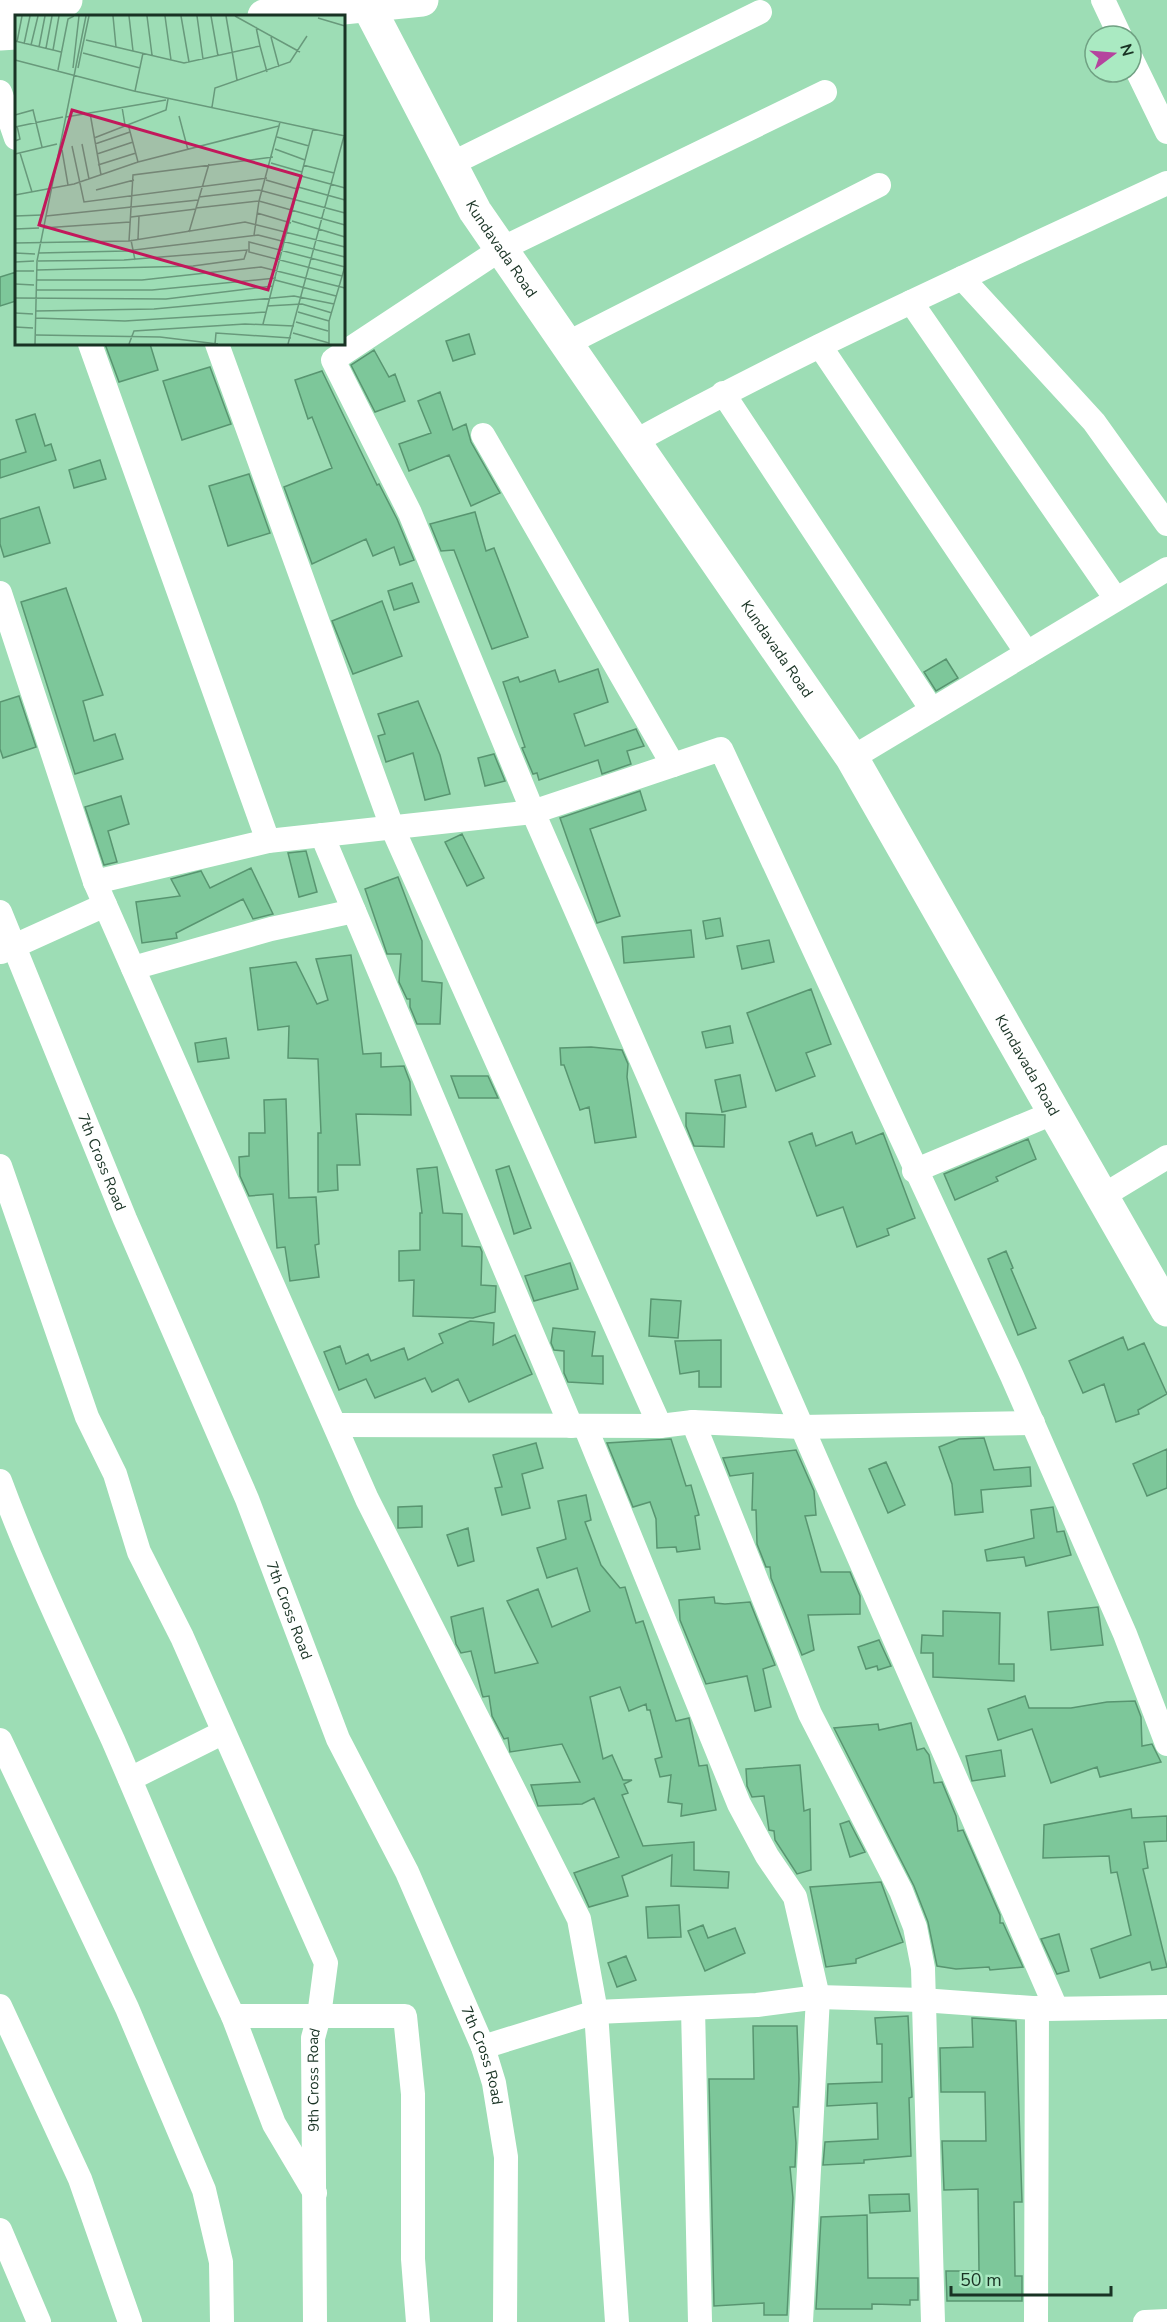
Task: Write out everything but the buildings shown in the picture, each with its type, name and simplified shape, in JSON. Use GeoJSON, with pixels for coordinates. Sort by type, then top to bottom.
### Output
{"type":"FeatureCollection","features":[{"type":"Feature","properties":{"kind":"street"},"geometry":{"type":"LineString","coordinates":[[0,4],[66,0]]}},
{"type":"Feature","properties":{"kind":"street"},"geometry":{"type":"LineString","coordinates":[[272,15],[366,3],[422,0]]}},
{"type":"Feature","properties":{"kind":"street"},"geometry":{"type":"LineString","coordinates":[[1103,0],[1114,24]]}},
{"type":"Feature","properties":{"kind":"street","name":"Kundavada Road"},"geometry":{"type":"LineString","coordinates":[[366,3],[475,211],[852,758],[1167,1310]]}},
{"type":"Feature","properties":{"kind":"street"},"geometry":{"type":"LineString","coordinates":[[451,164],[760,12]]}},
{"type":"Feature","properties":{"kind":"street"},"geometry":{"type":"LineString","coordinates":[[0,34],[15,33]]}},
{"type":"Feature","properties":{"kind":"street"},"geometry":{"type":"LineString","coordinates":[[1143,83],[1167,132]]}},
{"type":"Feature","properties":{"kind":"street"},"geometry":{"type":"LineString","coordinates":[[0,92],[15,135]]}},
{"type":"Feature","properties":{"kind":"street"},"geometry":{"type":"LineString","coordinates":[[825,92],[501,249],[333,360],[410,513],[533,812],[801,1427],[1046,2008],[1036,2322]]}},
{"type":"Feature","properties":{"kind":"street"},"geometry":{"type":"LineString","coordinates":[[634,442],[723,393],[911,302],[1167,183]]}},
{"type":"Feature","properties":{"kind":"street"},"geometry":{"type":"LineString","coordinates":[[566,344],[879,185]]}},
{"type":"Feature","properties":{"kind":"street"},"geometry":{"type":"LineString","coordinates":[[962,278],[1094,422],[1167,524]]}},
{"type":"Feature","properties":{"kind":"street"},"geometry":{"type":"LineString","coordinates":[[911,302],[1116,599]]}},
{"type":"Feature","properties":{"kind":"street"},"geometry":{"type":"LineString","coordinates":[[90,345],[268,841]]}},
{"type":"Feature","properties":{"kind":"street"},"geometry":{"type":"LineString","coordinates":[[217,345],[392,827],[660,1426]]}},
{"type":"Feature","properties":{"kind":"street"},"geometry":{"type":"LineString","coordinates":[[820,346],[1026,653]]}},
{"type":"Feature","properties":{"kind":"street"},"geometry":{"type":"LineString","coordinates":[[723,393],[932,710]]}},
{"type":"Feature","properties":{"kind":"street"},"geometry":{"type":"LineString","coordinates":[[483,435],[673,765]]}},
{"type":"Feature","properties":{"kind":"street"},"geometry":{"type":"LineString","coordinates":[[852,758],[1167,569]]}},
{"type":"Feature","properties":{"kind":"street"},"geometry":{"type":"LineString","coordinates":[[0,593],[95,882],[105,905],[368,1499],[579,1919],[596,2012],[617,2322]]}},
{"type":"Feature","properties":{"kind":"street"},"geometry":{"type":"LineString","coordinates":[[95,882],[268,841],[533,812],[720,749],[1033,1423],[1125,1634],[1167,1744]]}},
{"type":"Feature","properties":{"kind":"street"},"geometry":{"type":"LineString","coordinates":[[322,835],[740,1804],[767,1856],[795,1897],[818,1997],[801,2322]]}},
{"type":"Feature","properties":{"kind":"street"},"geometry":{"type":"LineString","coordinates":[[7,949],[105,905]]}},
{"type":"Feature","properties":{"kind":"street"},"geometry":{"type":"LineString","coordinates":[[133,968],[271,929],[354,911]]}},
{"type":"Feature","properties":{"kind":"street","name":"7th Cross Road"},"geometry":{"type":"LineString","coordinates":[[0,912],[7,949],[247,1499],[338,1739],[407,1872],[483,2047],[494,2083],[506,2157],[505,2322]]}},
{"type":"Feature","properties":{"kind":"street"},"geometry":{"type":"LineString","coordinates":[[914,1171],[1053,1113]]}},
{"type":"Feature","properties":{"kind":"street"},"geometry":{"type":"LineString","coordinates":[[1101,1197],[1167,1157]]}},
{"type":"Feature","properties":{"kind":"street"},"geometry":{"type":"LineString","coordinates":[[0,1166],[87,1417],[115,1474],[139,1552],[182,1637],[222,1733],[326,1963],[319,2016],[233,2016]]}},
{"type":"Feature","properties":{"kind":"street"},"geometry":{"type":"LineString","coordinates":[[337,1425],[660,1426],[693,1422],[801,1427],[1033,1423]]}},
{"type":"Feature","properties":{"kind":"street"},"geometry":{"type":"LineString","coordinates":[[693,1422],[810,1714],[901,1891],[915,1927],[923,1968],[922,2000],[933,2322]]}},
{"type":"Feature","properties":{"kind":"street"},"geometry":{"type":"LineString","coordinates":[[0,1481],[28,1556],[130,1779],[185,1914],[233,2016],[274,2124],[315,2193]]}},
{"type":"Feature","properties":{"kind":"street"},"geometry":{"type":"LineString","coordinates":[[130,1779],[222,1733]]}},
{"type":"Feature","properties":{"kind":"street"},"geometry":{"type":"LineString","coordinates":[[0,1740],[127,2008],[204,2190],[221,2262],[222,2322]]}},
{"type":"Feature","properties":{"kind":"street"},"geometry":{"type":"LineString","coordinates":[[483,2047],[596,2012],[757,2005],[818,1997],[922,2000],[1046,2008],[1167,2007]]}},
{"type":"Feature","properties":{"kind":"street"},"geometry":{"type":"LineString","coordinates":[[0,2006],[80,2179],[130,2322]]}},
{"type":"Feature","properties":{"kind":"street"},"geometry":{"type":"LineString","coordinates":[[693,2008],[700,2322]]}},
{"type":"Feature","properties":{"kind":"street","name":"9th Cross Road"},"geometry":{"type":"LineString","coordinates":[[315,2322],[313,2038],[319,2016],[405,2016],[413,2094],[413,2259],[418,2322]]}},
{"type":"Feature","properties":{"kind":"street"},"geometry":{"type":"LineString","coordinates":[[0,2230],[39,2322]]}},
{"type":"Feature","properties":{"kind":"street"},"geometry":{"type":"LineString","coordinates":[[1145,2322],[1167,2321]]}}]}
